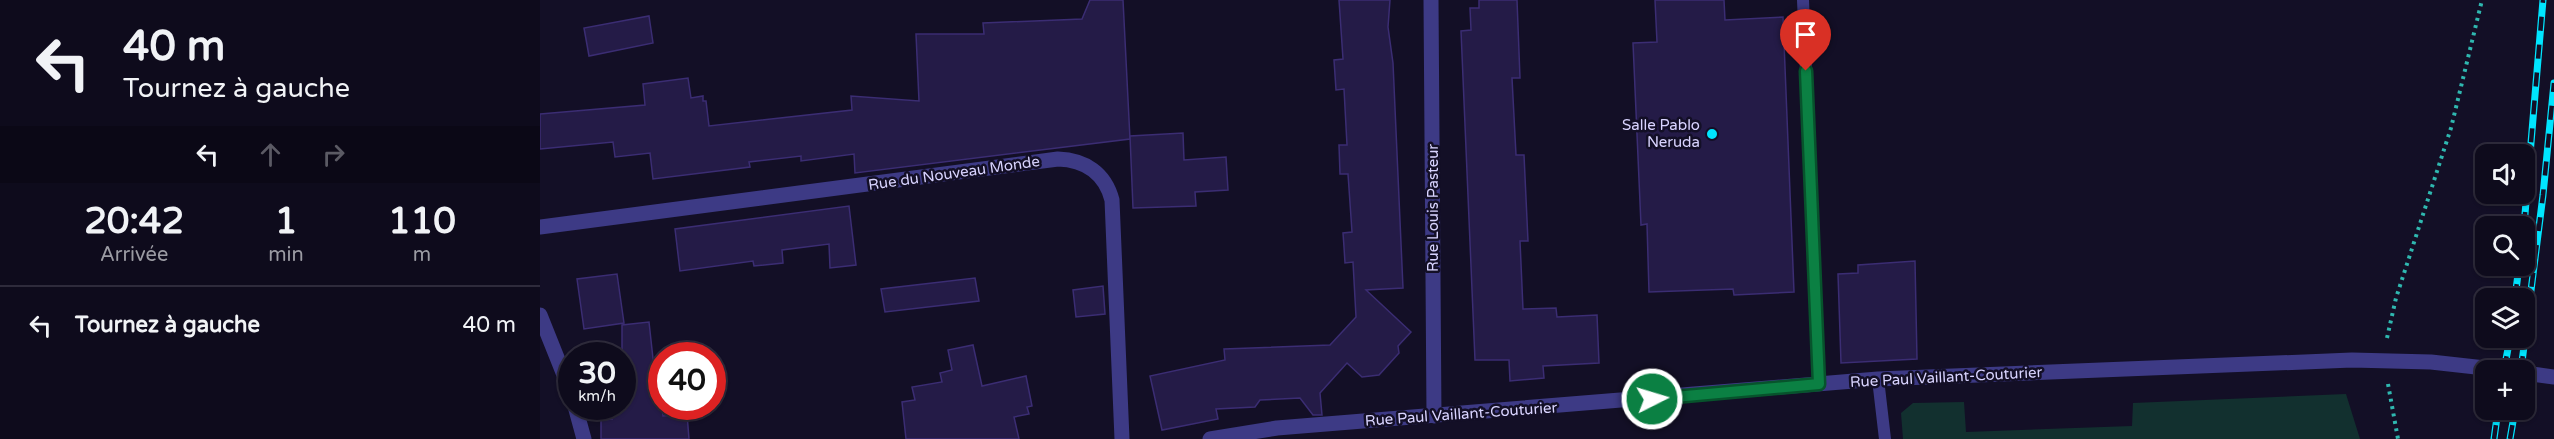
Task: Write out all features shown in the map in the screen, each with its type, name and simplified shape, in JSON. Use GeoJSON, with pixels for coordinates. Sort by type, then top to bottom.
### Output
{"type":"FeatureCollection","features":[{"type":"Feature","properties":{"kind":"street","name":"Rue Louis Pasteur"},"geometry":{"type":"LineString","coordinates":[[1431,0],[1434,416]]}},
{"type":"Feature","properties":{"kind":"street","name":"Rue du Nouveau Monde"},"geometry":{"type":"LineString","coordinates":[[540,227],[1058,159],[1083,163],[1101,177],[1109,188],[1112,200],[1122,439]]}},
{"type":"Feature","properties":{"kind":"street"},"geometry":{"type":"LineString","coordinates":[[540,315],[558,360]]}},
{"type":"Feature","properties":{"kind":"street","name":"Rue Paul Vaillant-Couturier"},"geometry":{"type":"LineString","coordinates":[[1210,439],[1277,428],[1878,379],[2384,360],[2475,366]]}},
{"type":"Feature","properties":{"kind":"street"},"geometry":{"type":"LineString","coordinates":[[2535,374],[2554,377]]}},
{"type":"Feature","properties":{"kind":"street"},"geometry":{"type":"LineString","coordinates":[[579,420],[584,439]]}},
{"type":"Feature","properties":{"kind":"lane"},"geometry":{"type":"LineString","coordinates":[[1803,0],[1819,384]]}},
{"type":"Feature","properties":{"kind":"lane"},"geometry":{"type":"LineString","coordinates":[[1878,379],[1885,439]]}},
{"type":"Feature","properties":{"kind":"path"},"geometry":{"type":"LineString","coordinates":[[2398,439],[2384,360],[2396,298],[2451,128],[2482,0]]}},
{"type":"Feature","properties":{"kind":"green space"},"geometry":{"type":"Polygon","coordinates":[[[2346,394],[2360,439],[1903,439],[1901,413],[1913,403],[1964,402],[1966,432],[2132,426],[2133,403],[2346,394]]]}},
{"type":"Feature","properties":{"kind":"building"},"geometry":{"type":"Polygon","coordinates":[[[1090,0],[1123,0],[1130,139],[855,173],[854,154],[801,161],[801,156],[749,162],[750,167],[653,179],[650,153],[615,157],[613,142],[540,149],[540,114],[645,105],[643,84],[688,78],[691,98],[703,96],[703,101],[706,101],[709,126],[852,110],[851,96],[919,101],[916,34],[984,34],[983,23],[1082,19],[1090,0]]]}},
{"type":"Feature","properties":{"kind":"building"},"geometry":{"type":"Polygon","coordinates":[[[1339,0],[1390,0],[1388,27],[1393,63],[1403,288],[1366,290],[1411,332],[1398,346],[1399,353],[1379,375],[1362,377],[1347,363],[1320,393],[1322,415],[1313,415],[1300,398],[1260,400],[1255,407],[1216,409],[1218,419],[1162,430],[1150,376],[1225,360],[1224,349],[1330,345],[1356,317],[1353,262],[1345,263],[1343,233],[1352,232],[1348,174],[1340,174],[1339,145],[1347,145],[1344,89],[1336,90],[1334,60],[1343,59],[1339,0]]]}},
{"type":"Feature","properties":{"kind":"building"},"geometry":{"type":"Polygon","coordinates":[[[1479,0],[1517,0],[1520,78],[1512,78],[1516,155],[1524,155],[1528,241],[1520,241],[1523,309],[1556,308],[1557,317],[1597,315],[1599,363],[1543,366],[1544,378],[1510,381],[1509,360],[1475,360],[1461,31],[1471,30],[1470,8],[1479,8],[1479,0]]]}},
{"type":"Feature","properties":{"kind":"building","name":"Salle Pablo Neruda"},"geometry":{"type":"Polygon","coordinates":[[[1655,0],[1724,0],[1725,20],[1783,17],[1794,292],[1734,295],[1733,289],[1649,292],[1647,224],[1641,225],[1633,43],[1657,42],[1655,0]]]}},
{"type":"Feature","properties":{"kind":"building"},"geometry":{"type":"Polygon","coordinates":[[[649,16],[653,43],[589,56],[584,28],[649,16]]]}},
{"type":"Feature","properties":{"kind":"building"},"geometry":{"type":"Polygon","coordinates":[[[1183,133],[1184,160],[1226,157],[1228,190],[1195,192],[1196,206],[1133,208],[1130,136],[1183,133]]]}},
{"type":"Feature","properties":{"kind":"building"},"geometry":{"type":"Polygon","coordinates":[[[849,206],[856,265],[830,268],[829,244],[782,250],[783,263],[754,266],[753,261],[680,271],[675,229],[849,206]]]}},
{"type":"Feature","properties":{"kind":"building"},"geometry":{"type":"Polygon","coordinates":[[[1915,261],[1917,359],[1841,363],[1838,274],[1858,273],[1858,265],[1915,261]]]}},
{"type":"Feature","properties":{"kind":"building"},"geometry":{"type":"Polygon","coordinates":[[[617,274],[624,323],[584,329],[577,279],[617,274]]]}},
{"type":"Feature","properties":{"kind":"building"},"geometry":{"type":"Polygon","coordinates":[[[975,278],[979,301],[885,312],[881,289],[975,278]]]}},
{"type":"Feature","properties":{"kind":"building"},"geometry":{"type":"Polygon","coordinates":[[[1103,286],[1105,314],[1076,317],[1073,290],[1103,286]]]}},
{"type":"Feature","properties":{"kind":"building"},"geometry":{"type":"Polygon","coordinates":[[[649,322],[651,342],[648,342],[648,420],[687,420],[689,439],[601,439],[601,420],[636,420],[636,342],[622,342],[622,325],[649,322]]]}},
{"type":"Feature","properties":{"kind":"building"},"geometry":{"type":"Polygon","coordinates":[[[973,345],[982,386],[1026,376],[1032,406],[1027,407],[1029,414],[1014,417],[1019,439],[906,439],[902,402],[915,400],[912,387],[942,382],[940,373],[952,370],[948,350],[973,345]]]}},
{"type":"Feature","properties":{"kind":"railway"},"geometry":{"type":"LineString","coordinates":[[2525,216],[2543,0]]}},
{"type":"Feature","properties":{"kind":"railway"},"geometry":{"type":"LineString","coordinates":[[2522,360],[2543,195],[2554,83]]}},
{"type":"Feature","properties":{"kind":"railway"},"geometry":{"type":"LineString","coordinates":[[2516,288],[2518,276]]}},
{"type":"Feature","properties":{"kind":"railway"},"geometry":{"type":"LineString","coordinates":[[2506,360],[2508,348]]}},
{"type":"Feature","properties":{"kind":"railway"},"geometry":{"type":"LineString","coordinates":[[2494,439],[2497,420]]}},
{"type":"Feature","properties":{"kind":"railway"},"geometry":{"type":"LineString","coordinates":[[2510,439],[2513,420]]}},
{"type":"Feature","properties":{"kind":"place","name":"Salle Pablo Neruda"},"geometry":{"type":"Point","coordinates":[1712,134]}},
{"type":"Feature","properties":{"kind":"route"},"geometry":{"type":"LineString","coordinates":[[1652,399],[1819,384],[1806,71]]}}]}
